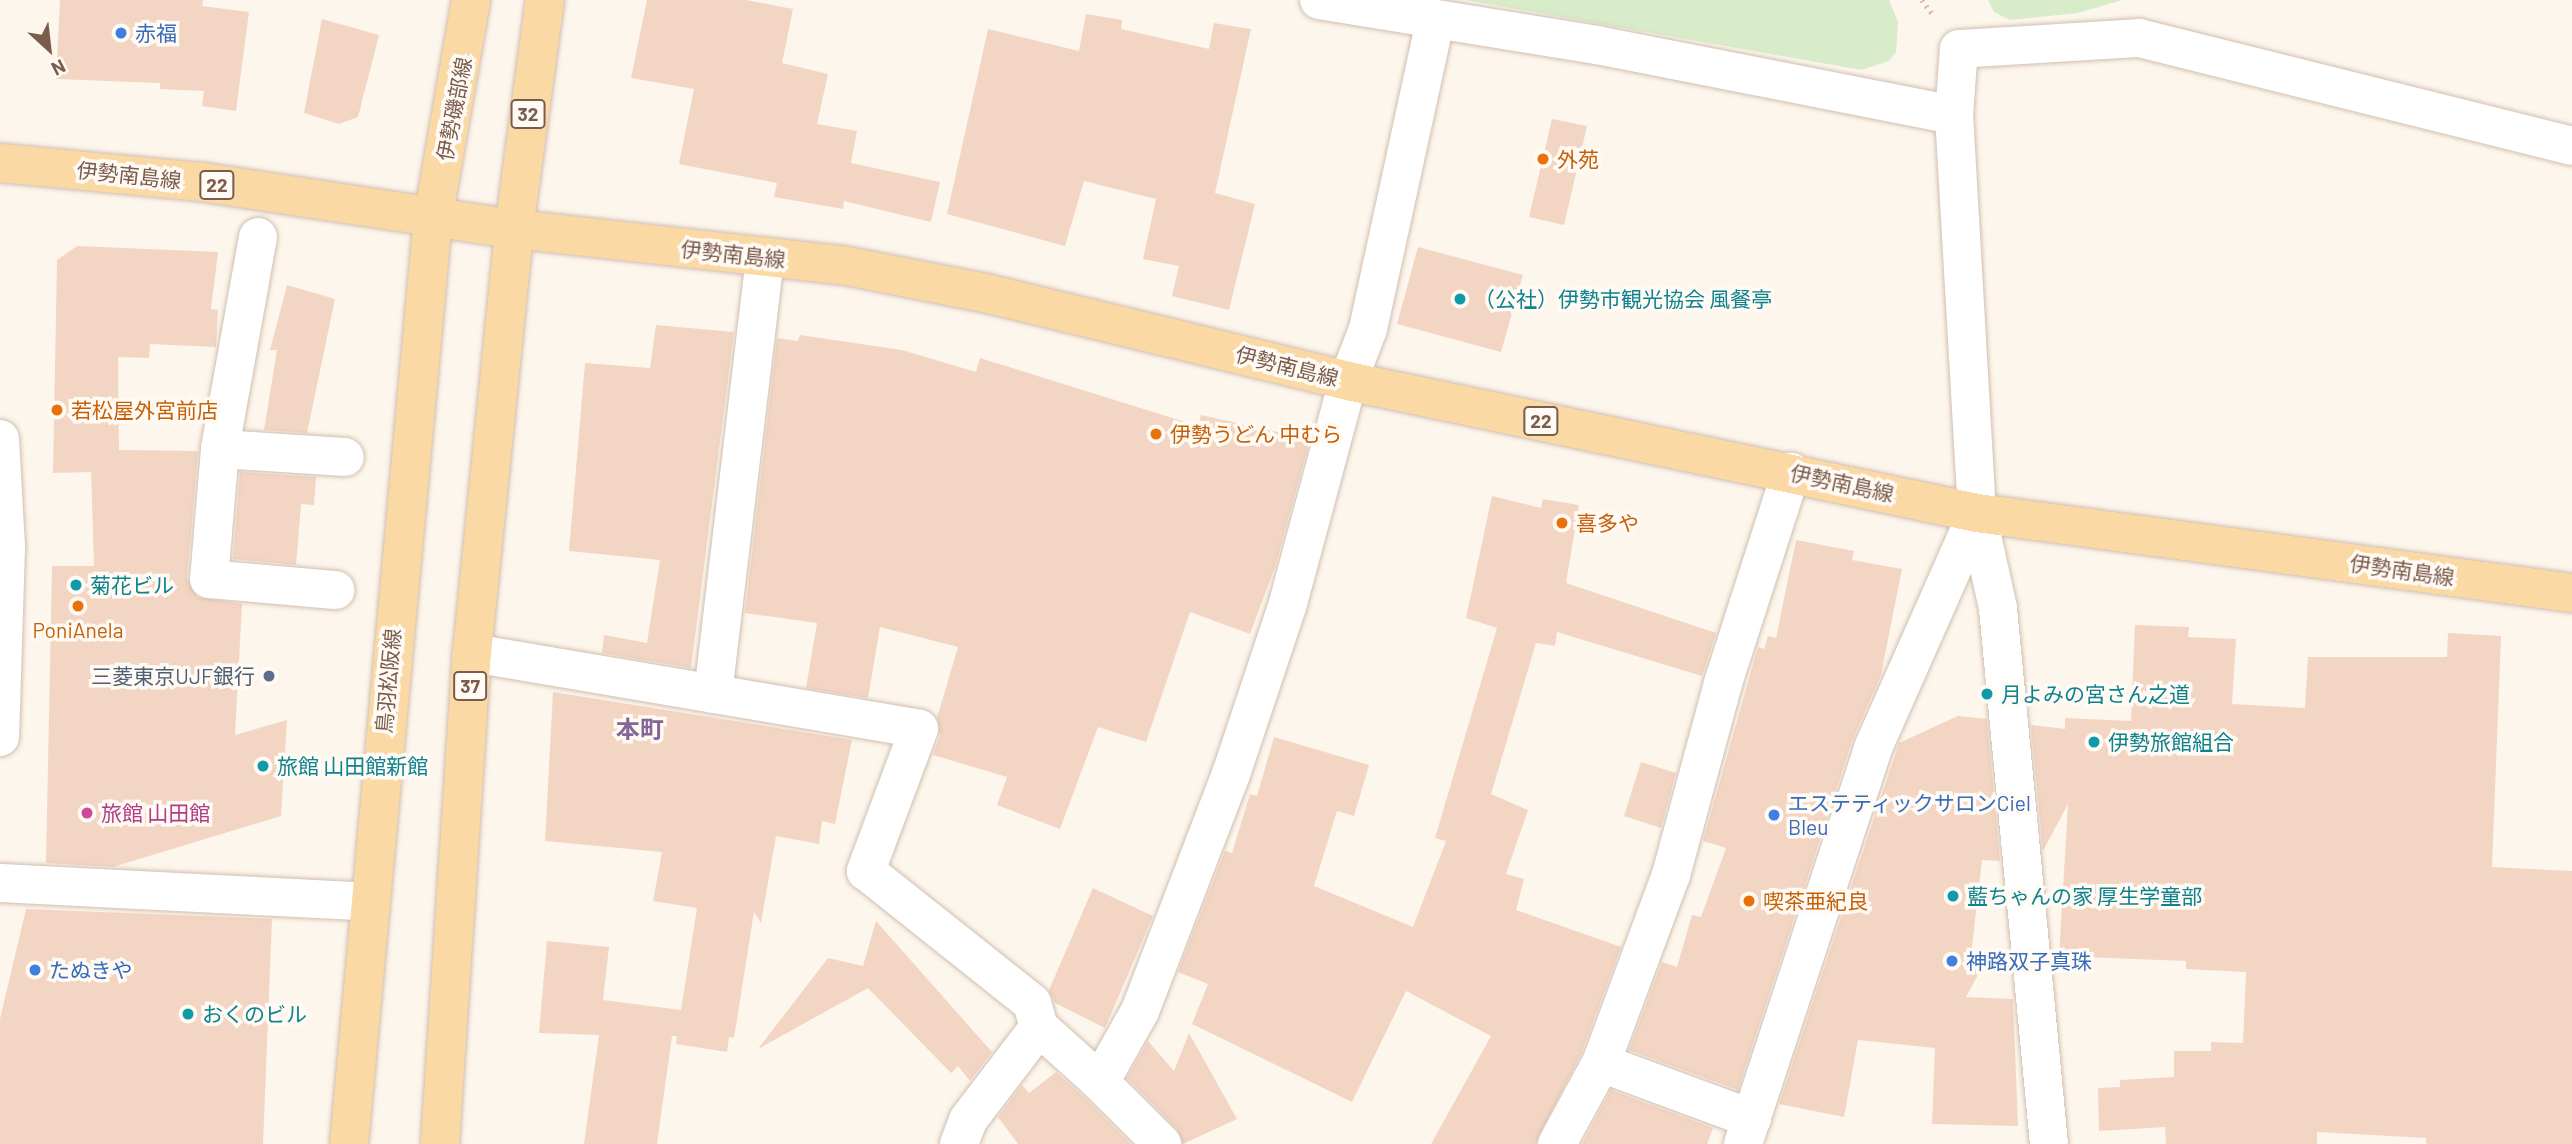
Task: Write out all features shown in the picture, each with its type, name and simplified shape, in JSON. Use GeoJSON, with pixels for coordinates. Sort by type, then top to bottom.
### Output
{"type":"FeatureCollection","features":[{"type":"Feature","properties":{"kind":"main road","name":"伊勢磯部線"},"geometry":{"type":"LineString","coordinates":[[433,218],[471,0]]}},
{"type":"Feature","properties":{"kind":"main road","name":"32"},"geometry":{"type":"LineString","coordinates":[[514,229],[545,0]]}},
{"type":"Feature","properties":{"kind":"main road","name":"伊勢南島線"},"geometry":{"type":"LineString","coordinates":[[0,163],[202,182],[514,229],[842,265],[985,292],[1348,381],[1977,513],[2572,593]]}},
{"type":"Feature","properties":{"kind":"main road","name":"鳥羽松阪線"},"geometry":{"type":"LineString","coordinates":[[349,1144],[433,218]]}},
{"type":"Feature","properties":{"kind":"main road","name":"37"},"geometry":{"type":"LineString","coordinates":[[440,1144],[472,653],[514,229]]}},
{"type":"Feature","properties":{"kind":"street"},"geometry":{"type":"LineString","coordinates":[[1319,0],[1435,21],[1597,45],[1954,116]]}},
{"type":"Feature","properties":{"kind":"street"},"geometry":{"type":"LineString","coordinates":[[1100,1082],[1140,1011],[1231,774],[1287,607],[1348,381],[1368,329],[1435,21]]}},
{"type":"Feature","properties":{"kind":"street"},"geometry":{"type":"LineString","coordinates":[[2049,1144],[1998,608],[1977,513],[1954,116],[1959,49],[2139,38],[2572,146]]}},
{"type":"Feature","properties":{"kind":"street"},"geometry":{"type":"LineString","coordinates":[[258,237],[220,449],[209,579],[336,590]]}},
{"type":"Feature","properties":{"kind":"street"},"geometry":{"type":"LineString","coordinates":[[713,694],[765,257]]}},
{"type":"Feature","properties":{"kind":"street"},"geometry":{"type":"LineString","coordinates":[[0,439],[6,548],[0,737]]}},
{"type":"Feature","properties":{"kind":"street"},"geometry":{"type":"LineString","coordinates":[[220,449],[345,457]]}},
{"type":"Feature","properties":{"kind":"street"},"geometry":{"type":"LineString","coordinates":[[1557,1144],[1601,1063],[1671,875],[1723,683],[1791,472]]}},
{"type":"Feature","properties":{"kind":"street"},"geometry":{"type":"LineString","coordinates":[[1601,1063],[1747,1132],[1873,748],[1977,513]]}},
{"type":"Feature","properties":{"kind":"street"},"geometry":{"type":"LineString","coordinates":[[472,653],[919,729],[866,871],[1032,1003],[1039,1027],[1100,1082],[1162,1144]]}},
{"type":"Feature","properties":{"kind":"street"},"geometry":{"type":"LineString","coordinates":[[0,883],[369,902]]}},
{"type":"Feature","properties":{"kind":"street"},"geometry":{"type":"LineString","coordinates":[[959,1144],[968,1120],[1039,1027]]}},
{"type":"Feature","properties":{"kind":"green space"},"geometry":{"type":"Polygon","coordinates":[[[1466,0],[1889,0],[1898,22],[1896,52],[1889,61],[1861,70],[1466,0]]]}},
{"type":"Feature","properties":{"kind":"green space"},"geometry":{"type":"Polygon","coordinates":[[[1988,0],[2122,0],[2078,13],[2010,20],[1994,12],[1988,0]]]}},
{"type":"Feature","properties":{"kind":"building"},"geometry":{"type":"Polygon","coordinates":[[[60,0],[203,0],[202,6],[249,12],[236,111],[202,106],[204,91],[160,89],[160,83],[56,79],[60,0]]]}},
{"type":"Feature","properties":{"kind":"building"},"geometry":{"type":"Polygon","coordinates":[[[647,0],[746,0],[793,9],[782,63],[828,74],[817,124],[857,131],[851,163],[940,182],[931,222],[844,201],[843,209],[774,197],[777,183],[679,164],[694,89],[631,78],[647,0]]]}},
{"type":"Feature","properties":{"kind":"building"},"geometry":{"type":"Polygon","coordinates":[[[1086,14],[1122,20],[1121,29],[1209,49],[1214,23],[1251,29],[1215,193],[1255,204],[1229,310],[1172,296],[1179,266],[1143,259],[1156,199],[1084,181],[1065,246],[947,214],[988,29],[1079,51],[1086,14]]]}},
{"type":"Feature","properties":{"kind":"building"},"geometry":{"type":"Polygon","coordinates":[[[322,19],[379,35],[358,117],[339,124],[304,113],[322,19]]]}},
{"type":"Feature","properties":{"kind":"building"},"geometry":{"type":"Polygon","coordinates":[[[1552,119],[1587,126],[1564,225],[1529,217],[1552,119]]]}},
{"type":"Feature","properties":{"kind":"building"},"geometry":{"type":"Polygon","coordinates":[[[77,246],[218,252],[211,309],[218,310],[216,347],[150,344],[149,358],[118,357],[119,450],[198,451],[187,578],[197,597],[242,604],[235,735],[287,720],[281,816],[113,867],[46,863],[52,566],[94,566],[91,472],[53,473],[57,260],[77,246]]]}},
{"type":"Feature","properties":{"kind":"building","name":"（公社）伊勢市観光協会 風餐亭"},"geometry":{"type":"Polygon","coordinates":[[[1418,247],[1523,275],[1501,352],[1397,324],[1418,247]]]}},
{"type":"Feature","properties":{"kind":"building"},"geometry":{"type":"Polygon","coordinates":[[[287,285],[335,299],[307,433],[264,430],[277,350],[270,350],[287,285]]]}},
{"type":"Feature","properties":{"kind":"building"},"geometry":{"type":"Polygon","coordinates":[[[656,325],[734,332],[691,668],[602,653],[604,635],[647,643],[660,560],[569,551],[585,363],[650,368],[656,325]]]}},
{"type":"Feature","properties":{"kind":"building"},"geometry":{"type":"Polygon","coordinates":[[[800,335],[902,350],[976,372],[980,358],[1198,426],[1201,415],[1310,439],[1275,567],[1250,634],[1190,612],[1146,742],[1098,727],[1060,829],[997,805],[1007,777],[933,755],[940,736],[937,718],[958,647],[880,627],[868,698],[806,688],[817,623],[745,613],[777,338],[798,341],[800,335]]]}},
{"type":"Feature","properties":{"kind":"building"},"geometry":{"type":"Polygon","coordinates":[[[240,472],[316,477],[314,505],[301,504],[296,565],[233,559],[240,472]]]}},
{"type":"Feature","properties":{"kind":"building"},"geometry":{"type":"Polygon","coordinates":[[[1492,496],[1541,508],[1543,499],[1579,505],[1566,583],[1716,633],[1702,676],[1557,632],[1555,646],[1536,643],[1491,794],[1528,810],[1506,874],[1524,879],[1516,910],[1621,947],[1581,1054],[1535,1144],[1431,1144],[1491,1036],[1406,991],[1352,1102],[1192,1024],[1208,984],[1178,972],[1225,851],[1232,853],[1250,794],[1257,796],[1274,737],[1369,765],[1354,816],[1337,811],[1314,886],[1413,927],[1446,841],[1435,838],[1497,628],[1466,618],[1492,496]]]}},
{"type":"Feature","properties":{"kind":"building"},"geometry":{"type":"Polygon","coordinates":[[[1796,540],[1854,551],[1852,560],[1902,569],[1881,675],[1852,741],[1738,1090],[1629,1050],[1662,962],[1677,967],[1692,915],[1701,917],[1726,848],[1703,841],[1758,647],[1764,649],[1768,636],[1776,638],[1796,540]]]}},
{"type":"Feature","properties":{"kind":"building"},"geometry":{"type":"Polygon","coordinates":[[[2135,625],[2189,627],[2188,637],[2236,639],[2232,704],[2305,708],[2308,657],[2447,657],[2448,633],[2501,636],[2492,867],[2572,871],[2572,1144],[2426,1144],[2426,1138],[2317,1132],[2317,1144],[2166,1144],[2165,1127],[2099,1131],[2098,1088],[2120,1087],[2120,1080],[2174,1077],[2174,1051],[2211,1051],[2211,1042],[2243,1043],[2246,972],[2186,969],[2186,961],[2059,956],[2068,804],[2043,851],[2031,725],[2065,729],[2065,718],[2131,721],[2135,625]]]}},
{"type":"Feature","properties":{"kind":"building"},"geometry":{"type":"Polygon","coordinates":[[[553,692],[852,740],[835,824],[822,821],[819,844],[776,836],[761,923],[754,912],[734,1038],[729,1037],[727,1052],[676,1044],[677,1036],[672,1036],[657,1144],[584,1144],[599,1035],[539,1033],[547,941],[609,947],[603,1000],[681,1010],[697,908],[653,901],[662,852],[545,841],[553,692]]]}},
{"type":"Feature","properties":{"kind":"building"},"geometry":{"type":"Polygon","coordinates":[[[1958,716],[1987,719],[2000,861],[1982,860],[1971,955],[1985,962],[1966,997],[2013,999],[2018,1126],[1932,1124],[1935,1048],[1858,1040],[1844,1117],[1779,1104],[1899,743],[1958,716]]]}},
{"type":"Feature","properties":{"kind":"building"},"geometry":{"type":"Polygon","coordinates":[[[1641,762],[1676,773],[1661,828],[1624,816],[1641,762]]]}},
{"type":"Feature","properties":{"kind":"building"},"geometry":{"type":"Polygon","coordinates":[[[1093,888],[1153,916],[1105,1028],[1055,1003],[1049,990],[1093,888]]]}},
{"type":"Feature","properties":{"kind":"building"},"geometry":{"type":"Polygon","coordinates":[[[26,909],[272,919],[263,1144],[0,1144],[0,1019],[26,909]]]}},
{"type":"Feature","properties":{"kind":"building"},"geometry":{"type":"Polygon","coordinates":[[[876,921],[992,1052],[970,1081],[958,1066],[951,1073],[868,988],[758,1049],[828,958],[863,966],[876,921]]]}},
{"type":"Feature","properties":{"kind":"building"},"geometry":{"type":"Polygon","coordinates":[[[1189,1033],[1237,1119],[1183,1144],[1177,1129],[1127,1078],[1148,1041],[1174,1071],[1189,1033]]]}},
{"type":"Feature","properties":{"kind":"building"},"geometry":{"type":"Polygon","coordinates":[[[1056,1072],[1131,1144],[1018,1144],[998,1117],[1022,1085],[1029,1093],[1056,1072]]]}},
{"type":"Feature","properties":{"kind":"building"},"geometry":{"type":"Polygon","coordinates":[[[1611,1090],[1713,1128],[1707,1144],[1582,1144],[1611,1090]]]}},
{"type":"Feature","properties":{"kind":"place","name":"赤福"},"geometry":{"type":"Point","coordinates":[121,33]}},
{"type":"Feature","properties":{"kind":"place","name":"外苑"},"geometry":{"type":"Point","coordinates":[1543,159]}},
{"type":"Feature","properties":{"kind":"place","name":"（公社）伊勢市観光協会 風餐亭"},"geometry":{"type":"Point","coordinates":[1460,299]}},
{"type":"Feature","properties":{"kind":"place","name":"若松屋外宮前店"},"geometry":{"type":"Point","coordinates":[57,410]}},
{"type":"Feature","properties":{"kind":"place","name":"伊勢うどん 中むら"},"geometry":{"type":"Point","coordinates":[1156,434]}},
{"type":"Feature","properties":{"kind":"place","name":"喜多や"},"geometry":{"type":"Point","coordinates":[1562,523]}},
{"type":"Feature","properties":{"kind":"place","name":"菊花ビル"},"geometry":{"type":"Point","coordinates":[76,585]}},
{"type":"Feature","properties":{"kind":"place","name":"PoniAnela"},"geometry":{"type":"Point","coordinates":[78,606]}},
{"type":"Feature","properties":{"kind":"place","name":"三菱東京UJF銀行"},"geometry":{"type":"Point","coordinates":[269,676]}},
{"type":"Feature","properties":{"kind":"place","name":"月よみの宮さん之道"},"geometry":{"type":"Point","coordinates":[1987,694]}},
{"type":"Feature","properties":{"kind":"place","name":"伊勢旅館組合"},"geometry":{"type":"Point","coordinates":[2094,742]}},
{"type":"Feature","properties":{"kind":"place","name":"旅館 山田館新館"},"geometry":{"type":"Point","coordinates":[263,766]}},
{"type":"Feature","properties":{"kind":"place","name":"旅館 山田館"},"geometry":{"type":"Point","coordinates":[87,813]}},
{"type":"Feature","properties":{"kind":"place","name":"エステティックサロンCiel Bleu"},"geometry":{"type":"Point","coordinates":[1774,815]}},
{"type":"Feature","properties":{"kind":"place","name":"藍ちゃんの家 厚生学童部"},"geometry":{"type":"Point","coordinates":[1953,896]}},
{"type":"Feature","properties":{"kind":"place","name":"喫茶亜紀良"},"geometry":{"type":"Point","coordinates":[1749,901]}},
{"type":"Feature","properties":{"kind":"place","name":"神路双子真珠"},"geometry":{"type":"Point","coordinates":[1952,961]}},
{"type":"Feature","properties":{"kind":"place","name":"たぬきや"},"geometry":{"type":"Point","coordinates":[35,970]}},
{"type":"Feature","properties":{"kind":"place","name":"おくのビル"},"geometry":{"type":"Point","coordinates":[188,1014]}},
{"type":"Feature","properties":{"kind":"district","name":"本町"},"geometry":{"type":"Point","coordinates":[640,729]}}]}
